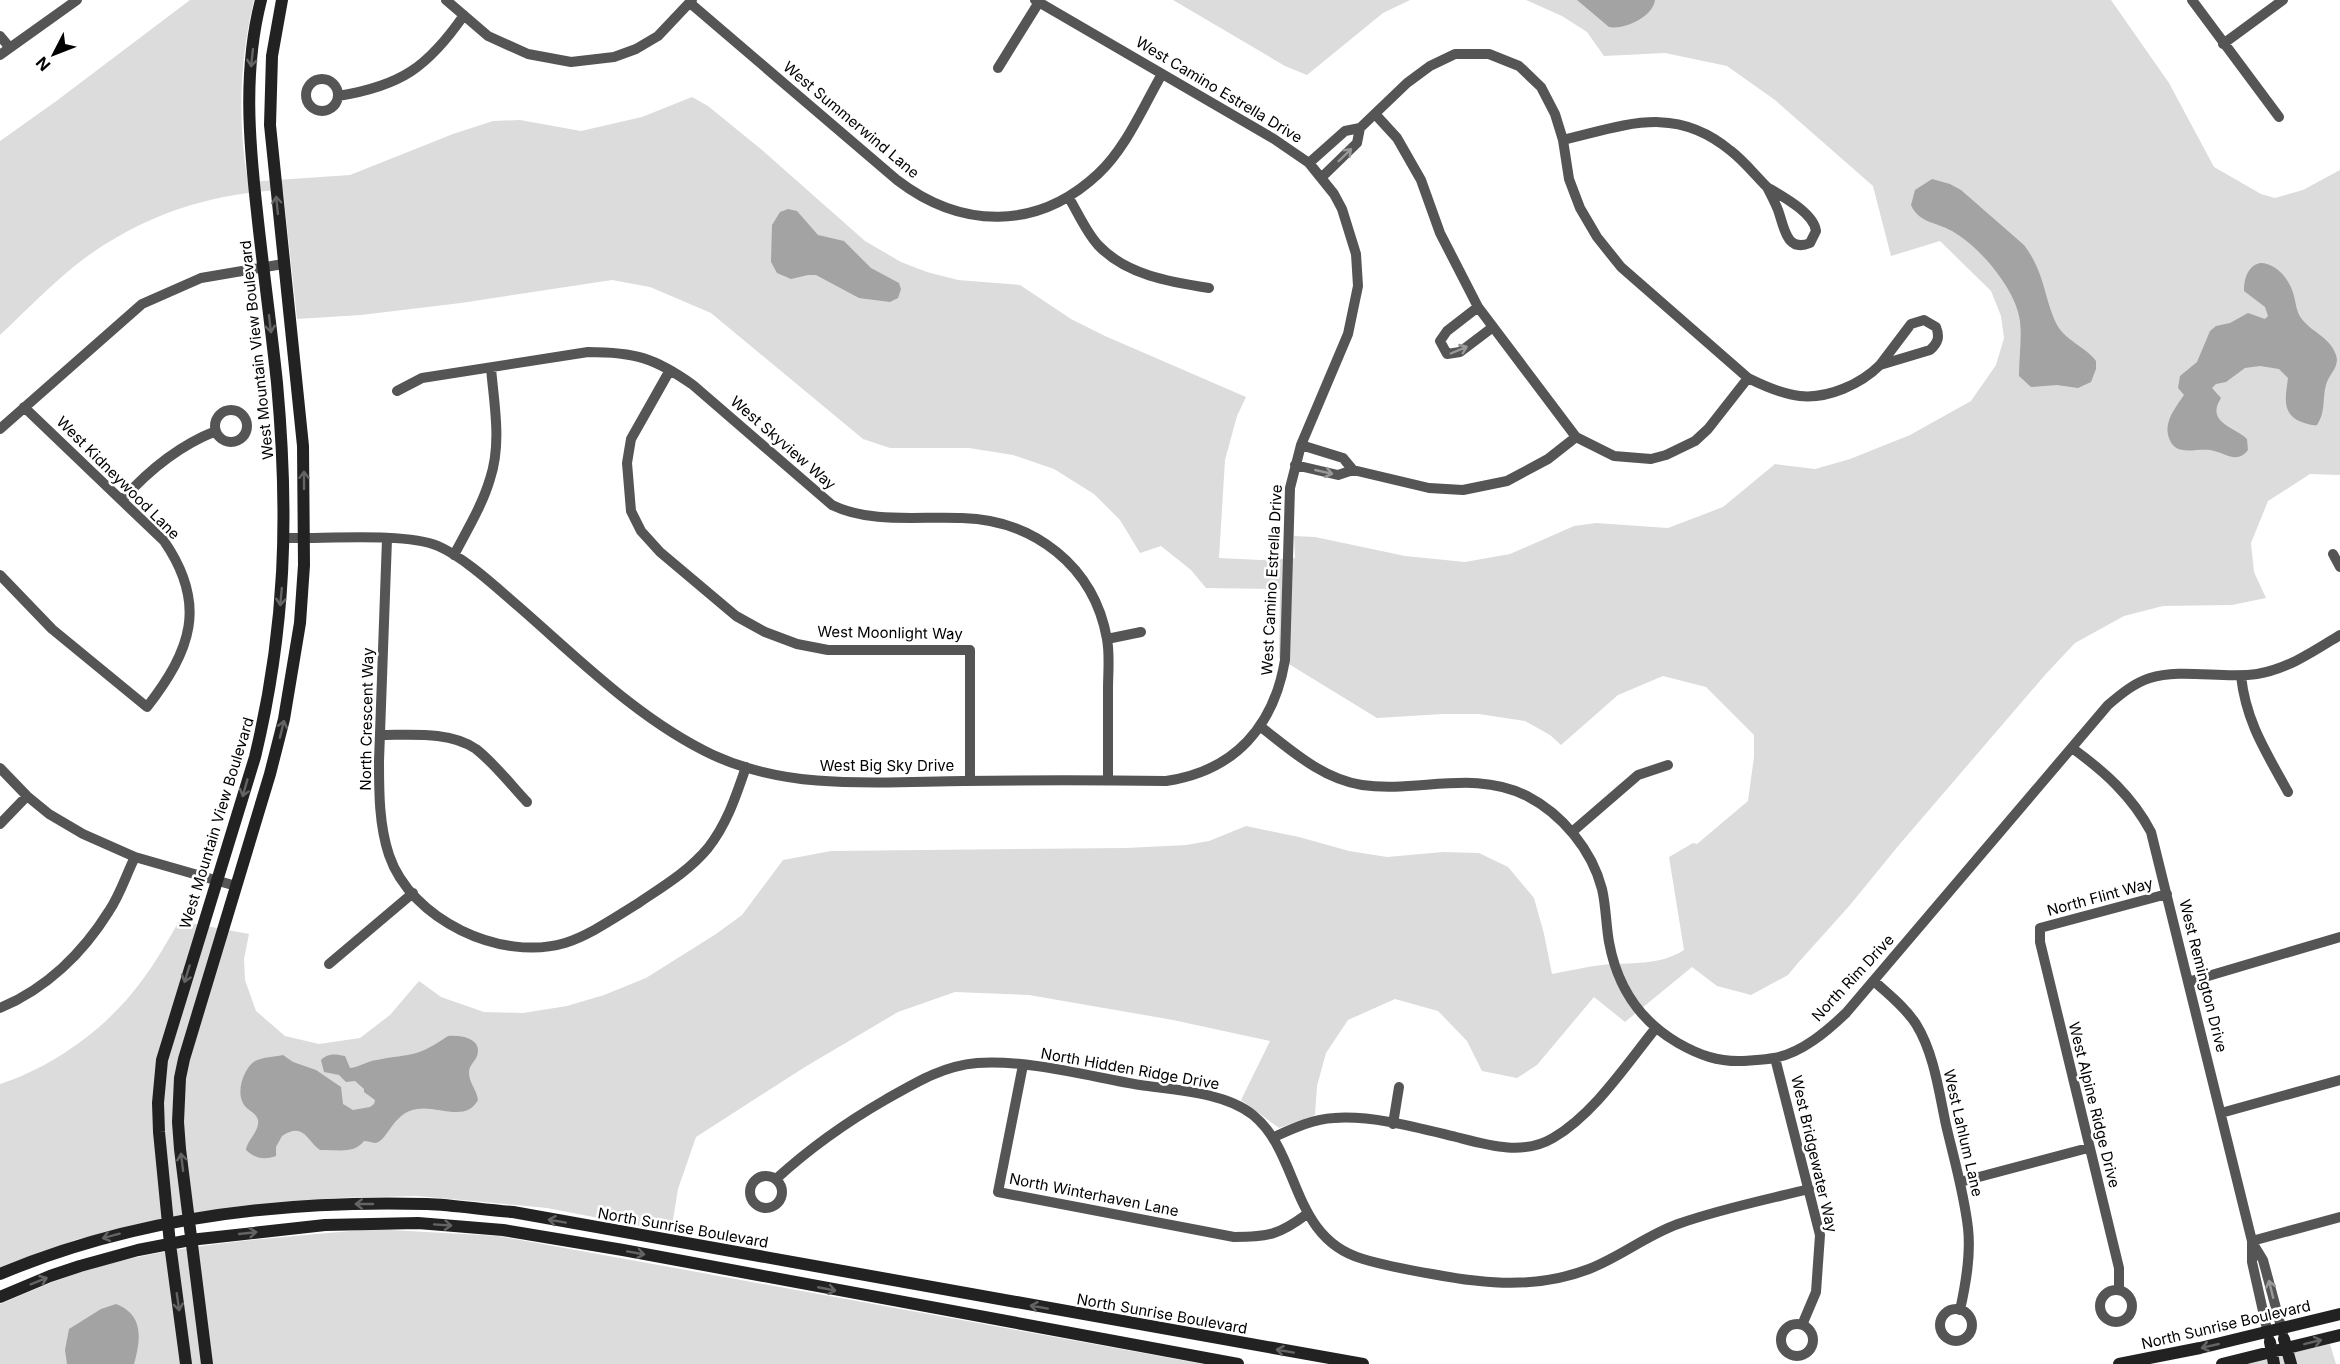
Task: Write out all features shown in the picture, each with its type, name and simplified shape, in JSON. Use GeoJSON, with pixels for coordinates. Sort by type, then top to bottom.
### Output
{"type":"FeatureCollection","features":[{"type":"Feature","properties":{"kind":"street"},"geometry":{"type":"LineString","coordinates":[[0,55],[77,0]]}},
{"type":"Feature","properties":{"kind":"street","name":"West Mountain View Boulevard"},"geometry":{"type":"LineString","coordinates":[[186,1364],[170,1244],[158,1122],[162,1060],[255,757],[267,708],[278,627],[285,538],[284,464],[251,158],[248,107],[252,57],[261,0]]}},
{"type":"Feature","properties":{"kind":"street"},"geometry":{"type":"LineString","coordinates":[[207,1364],[190,1240],[178,1122],[180,1078],[197,1013],[270,774],[284,718],[300,623],[304,538],[303,446],[271,146],[270,100],[275,33],[282,0]]}},
{"type":"Feature","properties":{"kind":"street"},"geometry":{"type":"LineString","coordinates":[[446,0],[488,36],[528,54],[571,62],[614,57],[636,49],[658,36],[691,2]]}},
{"type":"Feature","properties":{"kind":"street"},"geometry":{"type":"LineString","coordinates":[[2192,0],[2279,117]]}},
{"type":"Feature","properties":{"kind":"street"},"geometry":{"type":"LineString","coordinates":[[2223,44],[2283,0]]}},
{"type":"Feature","properties":{"kind":"street"},"geometry":{"type":"LineString","coordinates":[[998,68],[1037,1]]}},
{"type":"Feature","properties":{"kind":"street","name":"West Camino Estrella Drive"},"geometry":{"type":"LineString","coordinates":[[1037,1],[1274,139],[1309,163],[1322,177],[1342,209],[1356,254],[1358,286],[1348,334],[1301,445],[1290,488],[1286,660],[1281,685],[1261,727]]}},
{"type":"Feature","properties":{"kind":"street","name":"West Summerwind Lane"},"geometry":{"type":"LineString","coordinates":[[691,2],[897,180],[916,195],[954,212],[998,218],[1023,215],[1069,198],[1099,174],[1115,154],[1162,74]]}},
{"type":"Feature","properties":{"kind":"street"},"geometry":{"type":"LineString","coordinates":[[338,96],[389,84],[420,66],[446,42],[464,15]]}},
{"type":"Feature","properties":{"kind":"street"},"geometry":{"type":"LineString","coordinates":[[0,36],[10,48]]}},
{"type":"Feature","properties":{"kind":"street"},"geometry":{"type":"LineString","coordinates":[[1309,163],[1345,131],[1360,128],[1407,83],[1430,66],[1455,54],[1489,54],[1519,66],[1541,87],[1555,114],[1563,140],[1569,179],[1580,208],[1596,237],[1621,267],[1748,378],[1770,389],[1801,397],[1836,392],[1866,377],[1880,365],[1911,324],[1924,320],[1936,327],[1938,337],[1935,346],[1930,350],[1880,365]]}},
{"type":"Feature","properties":{"kind":"street"},"geometry":{"type":"LineString","coordinates":[[1375,114],[1397,138],[1421,180],[1440,233],[1478,307],[1576,437],[1614,456],[1651,459],[1666,455],[1683,448],[1708,429],[1748,378]]}},
{"type":"Feature","properties":{"kind":"street"},"geometry":{"type":"LineString","coordinates":[[1563,140],[1645,122],[1673,122],[1702,130],[1732,151],[1767,187],[1812,219],[1816,231],[1810,243],[1799,246],[1787,237],[1778,209],[1767,187]]}},
{"type":"Feature","properties":{"kind":"street"},"geometry":{"type":"LineString","coordinates":[[1322,177],[1357,143],[1360,128]]}},
{"type":"Feature","properties":{"kind":"street"},"geometry":{"type":"LineString","coordinates":[[1069,198],[1093,238],[1114,258],[1128,267],[1155,278],[1209,288]]}},
{"type":"Feature","properties":{"kind":"street"},"geometry":{"type":"LineString","coordinates":[[0,429],[142,304],[201,278],[283,264]]}},
{"type":"Feature","properties":{"kind":"street"},"geometry":{"type":"LineString","coordinates":[[1478,307],[1448,331],[1440,341],[1447,354],[1460,352],[1493,327]]}},
{"type":"Feature","properties":{"kind":"street","name":"West Skyview Way"},"geometry":{"type":"LineString","coordinates":[[397,391],[422,378],[588,352],[613,352],[642,357],[670,370],[693,385],[832,505],[846,512],[878,517],[987,519],[1013,526],[1040,538],[1064,558],[1091,595],[1107,639],[1108,780]]}},
{"type":"Feature","properties":{"kind":"street"},"geometry":{"type":"LineString","coordinates":[[454,555],[474,518],[491,478],[496,440],[491,368]]}},
{"type":"Feature","properties":{"kind":"street","name":"West Moonlight Way"},"geometry":{"type":"LineString","coordinates":[[670,370],[631,439],[627,462],[627,482],[631,511],[641,531],[660,552],[736,616],[765,632],[797,644],[828,650],[970,650],[970,781]]}},
{"type":"Feature","properties":{"kind":"street","name":"West Kidneywood Lane"},"geometry":{"type":"LineString","coordinates":[[0,575],[52,629],[147,707],[170,678],[187,641],[190,610],[185,576],[177,559],[164,541],[24,407]]}},
{"type":"Feature","properties":{"kind":"street"},"geometry":{"type":"LineString","coordinates":[[122,500],[144,477],[176,452],[216,431]]}},
{"type":"Feature","properties":{"kind":"street"},"geometry":{"type":"LineString","coordinates":[[1295,465],[1338,475],[1353,470],[1429,488],[1464,490],[1507,481],[1548,459],[1576,437]]}},
{"type":"Feature","properties":{"kind":"street"},"geometry":{"type":"LineString","coordinates":[[1301,445],[1342,458],[1353,470]]}},
{"type":"Feature","properties":{"kind":"street","name":"West Big Sky Drive"},"geometry":{"type":"LineString","coordinates":[[285,538],[387,538],[418,540],[438,546],[454,555],[498,589],[640,711],[713,755],[779,776],[834,783],[1166,781],[1197,774],[1232,755],[1261,727]]}},
{"type":"Feature","properties":{"kind":"street","name":"North Crescent Way"},"geometry":{"type":"LineString","coordinates":[[387,538],[379,795],[385,840],[395,868],[412,893],[441,920],[470,936],[508,946],[544,948],[589,933],[691,867],[724,825],[746,767]]}},
{"type":"Feature","properties":{"kind":"street"},"geometry":{"type":"LineString","coordinates":[[2333,554],[2340,567]]}},
{"type":"Feature","properties":{"kind":"street"},"geometry":{"type":"LineString","coordinates":[[1107,639],[1141,632]]}},
{"type":"Feature","properties":{"kind":"street","name":"North Rim Drive"},"geometry":{"type":"LineString","coordinates":[[1261,727],[1305,761],[1360,785],[1387,787],[1455,782],[1496,785],[1527,796],[1549,811],[1572,832],[1597,872],[1605,902],[1613,960],[1620,979],[1639,1010],[1655,1029],[1694,1052],[1717,1060],[1775,1058],[1827,1031],[1874,981],[2072,748],[2126,689],[2151,677],[2241,676],[2259,673],[2289,665],[2340,635]]}},
{"type":"Feature","properties":{"kind":"street"},"geometry":{"type":"LineString","coordinates":[[2241,676],[2251,724],[2288,792]]}},
{"type":"Feature","properties":{"kind":"street"},"geometry":{"type":"LineString","coordinates":[[381,735],[435,736],[474,748],[527,802]]}},
{"type":"Feature","properties":{"kind":"street","name":"West Remington Drive"},"geometry":{"type":"LineString","coordinates":[[2072,748],[2102,771],[2141,812],[2151,832],[2252,1241],[2252,1262],[2271,1348]]}},
{"type":"Feature","properties":{"kind":"street"},"geometry":{"type":"LineString","coordinates":[[1572,832],[1638,775],[1668,765]]}},
{"type":"Feature","properties":{"kind":"street"},"geometry":{"type":"LineString","coordinates":[[0,768],[27,796],[83,834],[135,857],[236,886]]}},
{"type":"Feature","properties":{"kind":"street"},"geometry":{"type":"LineString","coordinates":[[0,824],[27,796]]}},
{"type":"Feature","properties":{"kind":"street"},"geometry":{"type":"LineString","coordinates":[[0,1008],[37,988],[59,972],[75,955],[110,910],[135,857]]}},
{"type":"Feature","properties":{"kind":"street"},"geometry":{"type":"LineString","coordinates":[[329,964],[412,893]]}},
{"type":"Feature","properties":{"kind":"street","name":"North Flint Way"},"geometry":{"type":"LineString","coordinates":[[2040,928],[2167,894]]}},
{"type":"Feature","properties":{"kind":"street","name":"West Alpine Ridge Drive"},"geometry":{"type":"LineString","coordinates":[[2040,928],[2040,942],[2088,1148],[2119,1268],[2119,1290]]}},
{"type":"Feature","properties":{"kind":"street"},"geometry":{"type":"LineString","coordinates":[[2188,982],[2340,937]]}},
{"type":"Feature","properties":{"kind":"street","name":"West Lahlum Lane"},"geometry":{"type":"LineString","coordinates":[[1874,981],[1907,1012],[1925,1041],[1934,1073],[1960,1182],[1968,1228],[1968,1258],[1960,1310]]}},
{"type":"Feature","properties":{"kind":"street"},"geometry":{"type":"LineString","coordinates":[[1274,1137],[1314,1120],[1336,1118],[1368,1119],[1492,1147],[1522,1148],[1551,1140],[1578,1121],[1655,1029]]}},
{"type":"Feature","properties":{"kind":"street","name":"West Bridgewater Way"},"geometry":{"type":"LineString","coordinates":[[1775,1058],[1820,1235],[1816,1292],[1802,1325]]}},
{"type":"Feature","properties":{"kind":"street","name":"North Hidden Ridge Drive"},"geometry":{"type":"LineString","coordinates":[[776,1179],[809,1149],[857,1116],[930,1074],[979,1063],[1023,1065],[1202,1094],[1239,1105],[1254,1115],[1274,1137],[1306,1214],[1333,1243],[1360,1259],[1480,1283],[1509,1284],[1543,1281],[1569,1275],[1591,1268],[1677,1225],[1809,1189]]}},
{"type":"Feature","properties":{"kind":"street","name":"North Winterhaven Lane"},"geometry":{"type":"LineString","coordinates":[[1023,1065],[998,1192],[1234,1237],[1272,1234],[1287,1228],[1306,1214]]}},
{"type":"Feature","properties":{"kind":"street"},"geometry":{"type":"LineString","coordinates":[[2221,1113],[2340,1080]]}},
{"type":"Feature","properties":{"kind":"street"},"geometry":{"type":"LineString","coordinates":[[1393,1124],[1399,1087]]}},
{"type":"Feature","properties":{"kind":"street"},"geometry":{"type":"LineString","coordinates":[[1960,1182],[2088,1148]]}},
{"type":"Feature","properties":{"kind":"street","name":"North Sunrise Boulevard"},"geometry":{"type":"LineString","coordinates":[[0,1274],[83,1244],[168,1223],[334,1204],[429,1204],[513,1212],[1363,1364]]}},
{"type":"Feature","properties":{"kind":"street"},"geometry":{"type":"LineString","coordinates":[[2252,1241],[2340,1217]]}},
{"type":"Feature","properties":{"kind":"street"},"geometry":{"type":"LineString","coordinates":[[0,1297],[80,1266],[190,1240],[325,1225],[418,1223],[503,1230],[733,1270],[1238,1364]]}},
{"type":"Feature","properties":{"kind":"street","name":"West Remington Drive"},"geometry":{"type":"LineString","coordinates":[[2252,1241],[2263,1260],[2284,1339]]}},
{"type":"Feature","properties":{"kind":"street","name":"North Sunrise Boulevard"},"geometry":{"type":"LineString","coordinates":[[2222,1364],[2271,1348],[2284,1339],[2340,1314]]}},
{"type":"Feature","properties":{"kind":"street","name":"North Sunrise Boulevard"},"geometry":{"type":"LineString","coordinates":[[2119,1364],[2271,1348],[2284,1339],[2340,1335]]}},
{"type":"Feature","properties":{"kind":"street"},"geometry":{"type":"LineString","coordinates":[[2284,1339],[2291,1364]]}},
{"type":"Feature","properties":{"kind":"shaded area"},"geometry":{"type":"Polygon","coordinates":[[[190,0],[254,0],[243,68],[241,114],[248,182],[350,175],[453,134],[493,121],[520,120],[581,131],[642,117],[692,97],[708,106],[762,150],[865,241],[901,262],[958,280],[1020,285],[1071,319],[1105,336],[1246,397],[1237,416],[1225,460],[1219,558],[1261,560],[1295,558],[1294,536],[1315,537],[1405,556],[1465,562],[1510,554],[1574,526],[1596,523],[1668,528],[1723,507],[1775,464],[1815,469],[1850,459],[1910,435],[1971,401],[1996,365],[2004,338],[2001,316],[1991,291],[1940,241],[1891,256],[1873,186],[1775,100],[1727,66],[1665,53],[1604,56],[1587,32],[1562,16],[1526,0],[2111,0],[2169,83],[2214,167],[2261,194],[2275,198],[2303,190],[2340,170],[2340,475],[2310,474],[2268,501],[2251,543],[2254,572],[2266,598],[2232,605],[2163,606],[2124,616],[2075,643],[1788,975],[1751,995],[1717,986],[1692,967],[1625,1022],[1594,997],[1537,1065],[1517,1078],[1482,1071],[1467,1041],[1438,1011],[1395,999],[1348,1020],[1326,1053],[1317,1086],[1315,1115],[1279,1128],[1241,1100],[1270,1041],[1173,1020],[1029,995],[955,992],[898,1012],[805,1067],[696,1137],[678,1189],[671,1232],[547,1208],[416,1196],[335,1198],[212,1210],[147,1222],[75,1240],[0,1268],[0,1084],[20,1077],[59,1056],[78,1044],[112,1015],[145,976],[179,921],[249,934],[244,959],[245,980],[256,1011],[285,1036],[319,1044],[360,1038],[390,1015],[419,981],[441,997],[484,1012],[523,1013],[567,1006],[604,995],[646,978],[742,915],[783,860],[831,851],[1126,848],[1186,845],[1209,841],[1246,826],[1299,837],[1349,851],[1387,857],[1443,852],[1479,853],[1508,867],[1534,898],[1552,974],[1602,965],[1655,961],[1684,950],[1669,857],[1693,843],[1697,844],[1748,801],[1754,757],[1754,735],[1706,687],[1663,676],[1618,695],[1561,745],[1550,735],[1525,721],[1479,714],[1377,718],[1279,658],[1280,589],[1206,588],[1191,570],[1161,546],[1140,553],[1120,520],[1094,494],[1054,469],[1013,455],[969,448],[890,448],[863,439],[711,313],[650,287],[612,280],[461,303],[361,315],[297,319],[283,190],[204,201],[155,218],[131,230],[85,258],[52,285],[0,335],[0,141],[190,0]]]}},
{"type":"Feature","properties":{"kind":"shaded area"},"geometry":{"type":"Polygon","coordinates":[[[1173,0],[1410,0],[1383,13],[1307,75],[1285,66],[1173,0]]]}},
{"type":"Feature","properties":{"kind":"shaded area"},"geometry":{"type":"Polygon","coordinates":[[[1577,0],[1655,0],[1644,17],[1630,24],[1609,27],[1577,0]]]}},
{"type":"Feature","properties":{"kind":"shaded area"},"geometry":{"type":"Polygon","coordinates":[[[1932,179],[1961,190],[2024,245],[2040,274],[2056,323],[2064,334],[2096,361],[2096,369],[2091,382],[2078,388],[2057,385],[2031,387],[2019,376],[2020,321],[2004,282],[1963,238],[1923,219],[1911,205],[1915,190],[1932,179]]]}},
{"type":"Feature","properties":{"kind":"shaded area"},"geometry":{"type":"Polygon","coordinates":[[[788,209],[797,211],[818,235],[844,241],[871,268],[899,283],[901,289],[898,298],[890,302],[859,298],[816,275],[791,279],[777,273],[771,262],[772,225],[780,212],[788,209]]]}},
{"type":"Feature","properties":{"kind":"shaded area"},"geometry":{"type":"Polygon","coordinates":[[[2260,263],[2272,266],[2282,274],[2292,290],[2301,318],[2325,339],[2336,355],[2337,363],[2327,381],[2320,420],[2317,425],[2310,425],[2299,421],[2289,413],[2286,403],[2288,378],[2279,369],[2260,366],[2245,368],[2226,382],[2216,384],[2212,388],[2221,398],[2217,406],[2219,419],[2247,439],[2248,450],[2239,457],[2235,457],[2210,450],[2176,448],[2169,438],[2168,426],[2171,415],[2184,395],[2178,388],[2180,376],[2197,362],[2210,331],[2216,326],[2230,323],[2248,313],[2265,319],[2268,316],[2265,307],[2244,291],[2248,273],[2252,267],[2260,263]]]}},
{"type":"Feature","properties":{"kind":"shaded area"},"geometry":{"type":"Polygon","coordinates":[[[448,1036],[469,1039],[477,1045],[477,1056],[469,1073],[478,1100],[466,1111],[451,1112],[425,1108],[408,1112],[401,1116],[379,1142],[364,1141],[349,1150],[320,1150],[304,1134],[295,1131],[282,1136],[276,1147],[276,1156],[260,1158],[246,1150],[257,1128],[258,1120],[243,1103],[240,1092],[242,1080],[255,1061],[283,1055],[293,1062],[316,1070],[341,1087],[343,1104],[353,1110],[370,1107],[375,1100],[355,1081],[346,1082],[339,1075],[324,1072],[321,1060],[326,1056],[345,1056],[350,1068],[421,1051],[448,1036]]]}},
{"type":"Feature","properties":{"kind":"shaded area"},"geometry":{"type":"Polygon","coordinates":[[[372,1229],[499,1236],[1203,1364],[0,1364],[0,1304],[47,1284],[94,1268],[163,1252],[268,1238],[372,1229]]]}},
{"type":"Feature","properties":{"kind":"shaded area"},"geometry":{"type":"Polygon","coordinates":[[[116,1304],[132,1314],[136,1321],[139,1337],[134,1364],[67,1364],[65,1350],[69,1329],[101,1309],[116,1304]]]}},
{"type":"Feature","properties":{"kind":"shaded area"},"geometry":{"type":"Polygon","coordinates":[[[2330,1344],[2336,1364],[2243,1364],[2330,1344]]]}}]}
